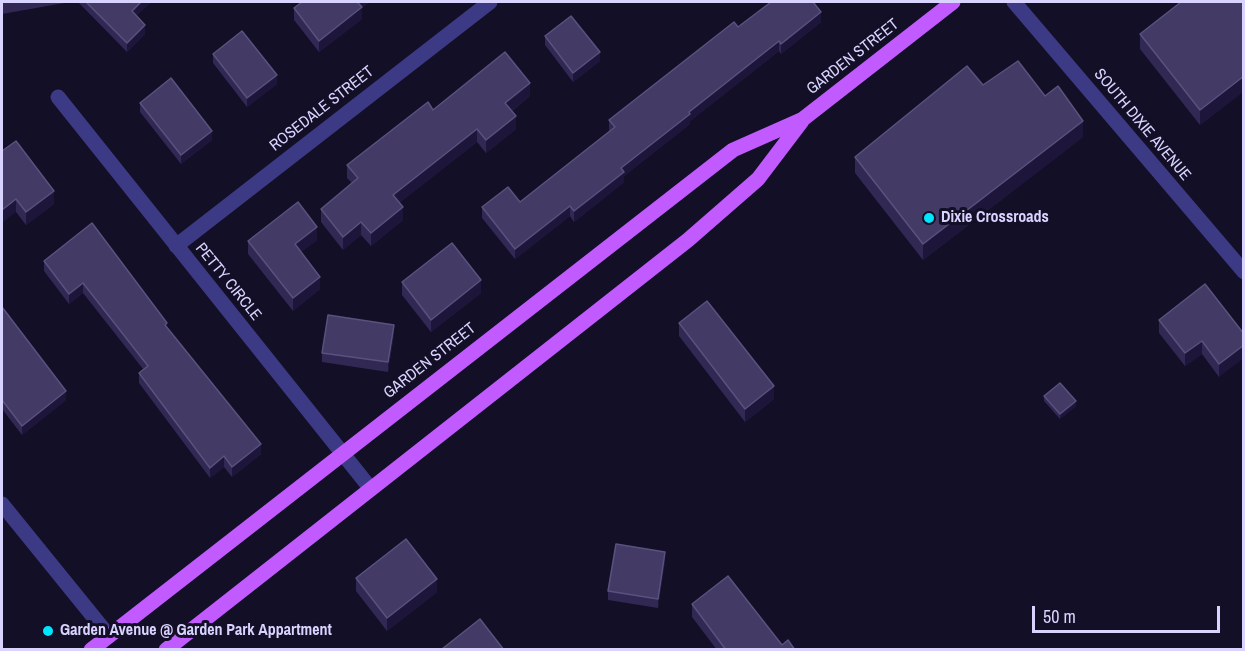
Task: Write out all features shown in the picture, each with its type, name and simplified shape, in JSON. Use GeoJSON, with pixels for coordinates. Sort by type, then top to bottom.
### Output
{"type":"FeatureCollection","features":[{"type":"Feature","properties":{"kind":"main road","name":"GARDEN STREET"},"geometry":{"type":"LineString","coordinates":[[91,650],[733,150],[803,119],[953,2]]}},
{"type":"Feature","properties":{"kind":"main road","name":"GARDEN STREET"},"geometry":{"type":"LineString","coordinates":[[166,650],[688,240],[758,179],[803,119]]}},
{"type":"Feature","properties":{"kind":"street","name":"ROSEDALE STREET"},"geometry":{"type":"LineString","coordinates":[[177,246],[490,2]]}},
{"type":"Feature","properties":{"kind":"street","name":"SOUTH DIXIE AVENUE"},"geometry":{"type":"LineString","coordinates":[[1014,2],[1244,272]]}},
{"type":"Feature","properties":{"kind":"street","name":"PETTY CIRCLE"},"geometry":{"type":"LineString","coordinates":[[58,98],[371,489]]}},
{"type":"Feature","properties":{"kind":"street"},"geometry":{"type":"LineString","coordinates":[[2,504],[109,636]]}},
{"type":"Feature","properties":{"kind":"building"},"geometry":{"type":"Polygon","coordinates":[[[86,2],[141,2],[132,11],[145,25],[127,43],[86,2]]]}},
{"type":"Feature","properties":{"kind":"building"},"geometry":{"type":"Polygon","coordinates":[[[302,2],[357,2],[362,7],[319,41],[294,8],[302,2]]]}},
{"type":"Feature","properties":{"kind":"building"},"geometry":{"type":"Polygon","coordinates":[[[771,2],[813,2],[821,12],[781,44],[779,41],[689,112],[690,114],[621,168],[624,172],[574,211],[570,206],[515,249],[482,207],[508,187],[520,202],[615,127],[609,120],[734,22],[738,27],[771,2]]]}},
{"type":"Feature","properties":{"kind":"building"},"geometry":{"type":"Polygon","coordinates":[[[1181,2],[1244,2],[1244,76],[1200,110],[1140,34],[1181,2]]]}},
{"type":"Feature","properties":{"kind":"building"},"geometry":{"type":"Polygon","coordinates":[[[571,16],[600,52],[573,73],[545,36],[571,16]]]}},
{"type":"Feature","properties":{"kind":"building"},"geometry":{"type":"Polygon","coordinates":[[[242,31],[277,75],[247,98],[213,54],[242,31]]]}},
{"type":"Feature","properties":{"kind":"building"},"geometry":{"type":"Polygon","coordinates":[[[505,52],[530,83],[505,103],[516,116],[486,140],[477,129],[393,195],[403,207],[371,233],[361,222],[343,237],[321,209],[358,178],[347,165],[428,102],[433,110],[505,52]]]}},
{"type":"Feature","properties":{"kind":"building"},"geometry":{"type":"Polygon","coordinates":[[[1018,61],[1045,96],[1058,86],[1083,121],[923,244],[855,157],[967,66],[983,85],[1018,61]]]}},
{"type":"Feature","properties":{"kind":"building"},"geometry":{"type":"Polygon","coordinates":[[[171,78],[212,131],[181,155],[140,103],[171,78]]]}},
{"type":"Feature","properties":{"kind":"building"},"geometry":{"type":"Polygon","coordinates":[[[16,141],[54,191],[26,212],[16,199],[2,210],[2,151],[16,141]]]}},
{"type":"Feature","properties":{"kind":"building"},"geometry":{"type":"Polygon","coordinates":[[[298,202],[317,227],[295,244],[320,277],[293,298],[248,241],[298,202]]]}},
{"type":"Feature","properties":{"kind":"building"},"geometry":{"type":"Polygon","coordinates":[[[92,223],[167,323],[165,325],[261,444],[232,467],[224,456],[210,468],[139,373],[148,366],[83,283],[69,294],[44,261],[92,223]]]}},
{"type":"Feature","properties":{"kind":"building"},"geometry":{"type":"Polygon","coordinates":[[[452,243],[481,280],[431,320],[402,282],[452,243]]]}},
{"type":"Feature","properties":{"kind":"building"},"geometry":{"type":"Polygon","coordinates":[[[1205,284],[1244,334],[1244,345],[1219,364],[1202,341],[1185,353],[1159,320],[1205,284]]]}},
{"type":"Feature","properties":{"kind":"building"},"geometry":{"type":"Polygon","coordinates":[[[707,301],[774,386],[745,409],[679,323],[707,301]]]}},
{"type":"Feature","properties":{"kind":"building"},"geometry":{"type":"Polygon","coordinates":[[[2,307],[66,391],[22,426],[2,400],[2,307]]]}},
{"type":"Feature","properties":{"kind":"building"},"geometry":{"type":"Polygon","coordinates":[[[328,315],[394,325],[388,362],[322,353],[328,315]]]}},
{"type":"Feature","properties":{"kind":"building"},"geometry":{"type":"Polygon","coordinates":[[[1060,383],[1076,401],[1060,414],[1044,396],[1060,383]]]}},
{"type":"Feature","properties":{"kind":"building"},"geometry":{"type":"Polygon","coordinates":[[[406,539],[437,579],[387,618],[356,578],[406,539]]]}},
{"type":"Feature","properties":{"kind":"building"},"geometry":{"type":"Polygon","coordinates":[[[616,544],[665,552],[658,599],[608,591],[616,544]]]}},
{"type":"Feature","properties":{"kind":"building"},"geometry":{"type":"Polygon","coordinates":[[[728,576],[782,645],[788,640],[795,650],[726,650],[692,604],[728,576]]]}},
{"type":"Feature","properties":{"kind":"building"},"geometry":{"type":"Polygon","coordinates":[[[480,619],[504,650],[442,650],[442,649],[480,619]]]}},
{"type":"Feature","properties":{"kind":"place","name":"Dixie Crossroads"},"geometry":{"type":"Point","coordinates":[929,218]}},
{"type":"Feature","properties":{"kind":"place","name":"Garden Avenue @ Garden Park Appartment"},"geometry":{"type":"Point","coordinates":[48,631]}}]}
